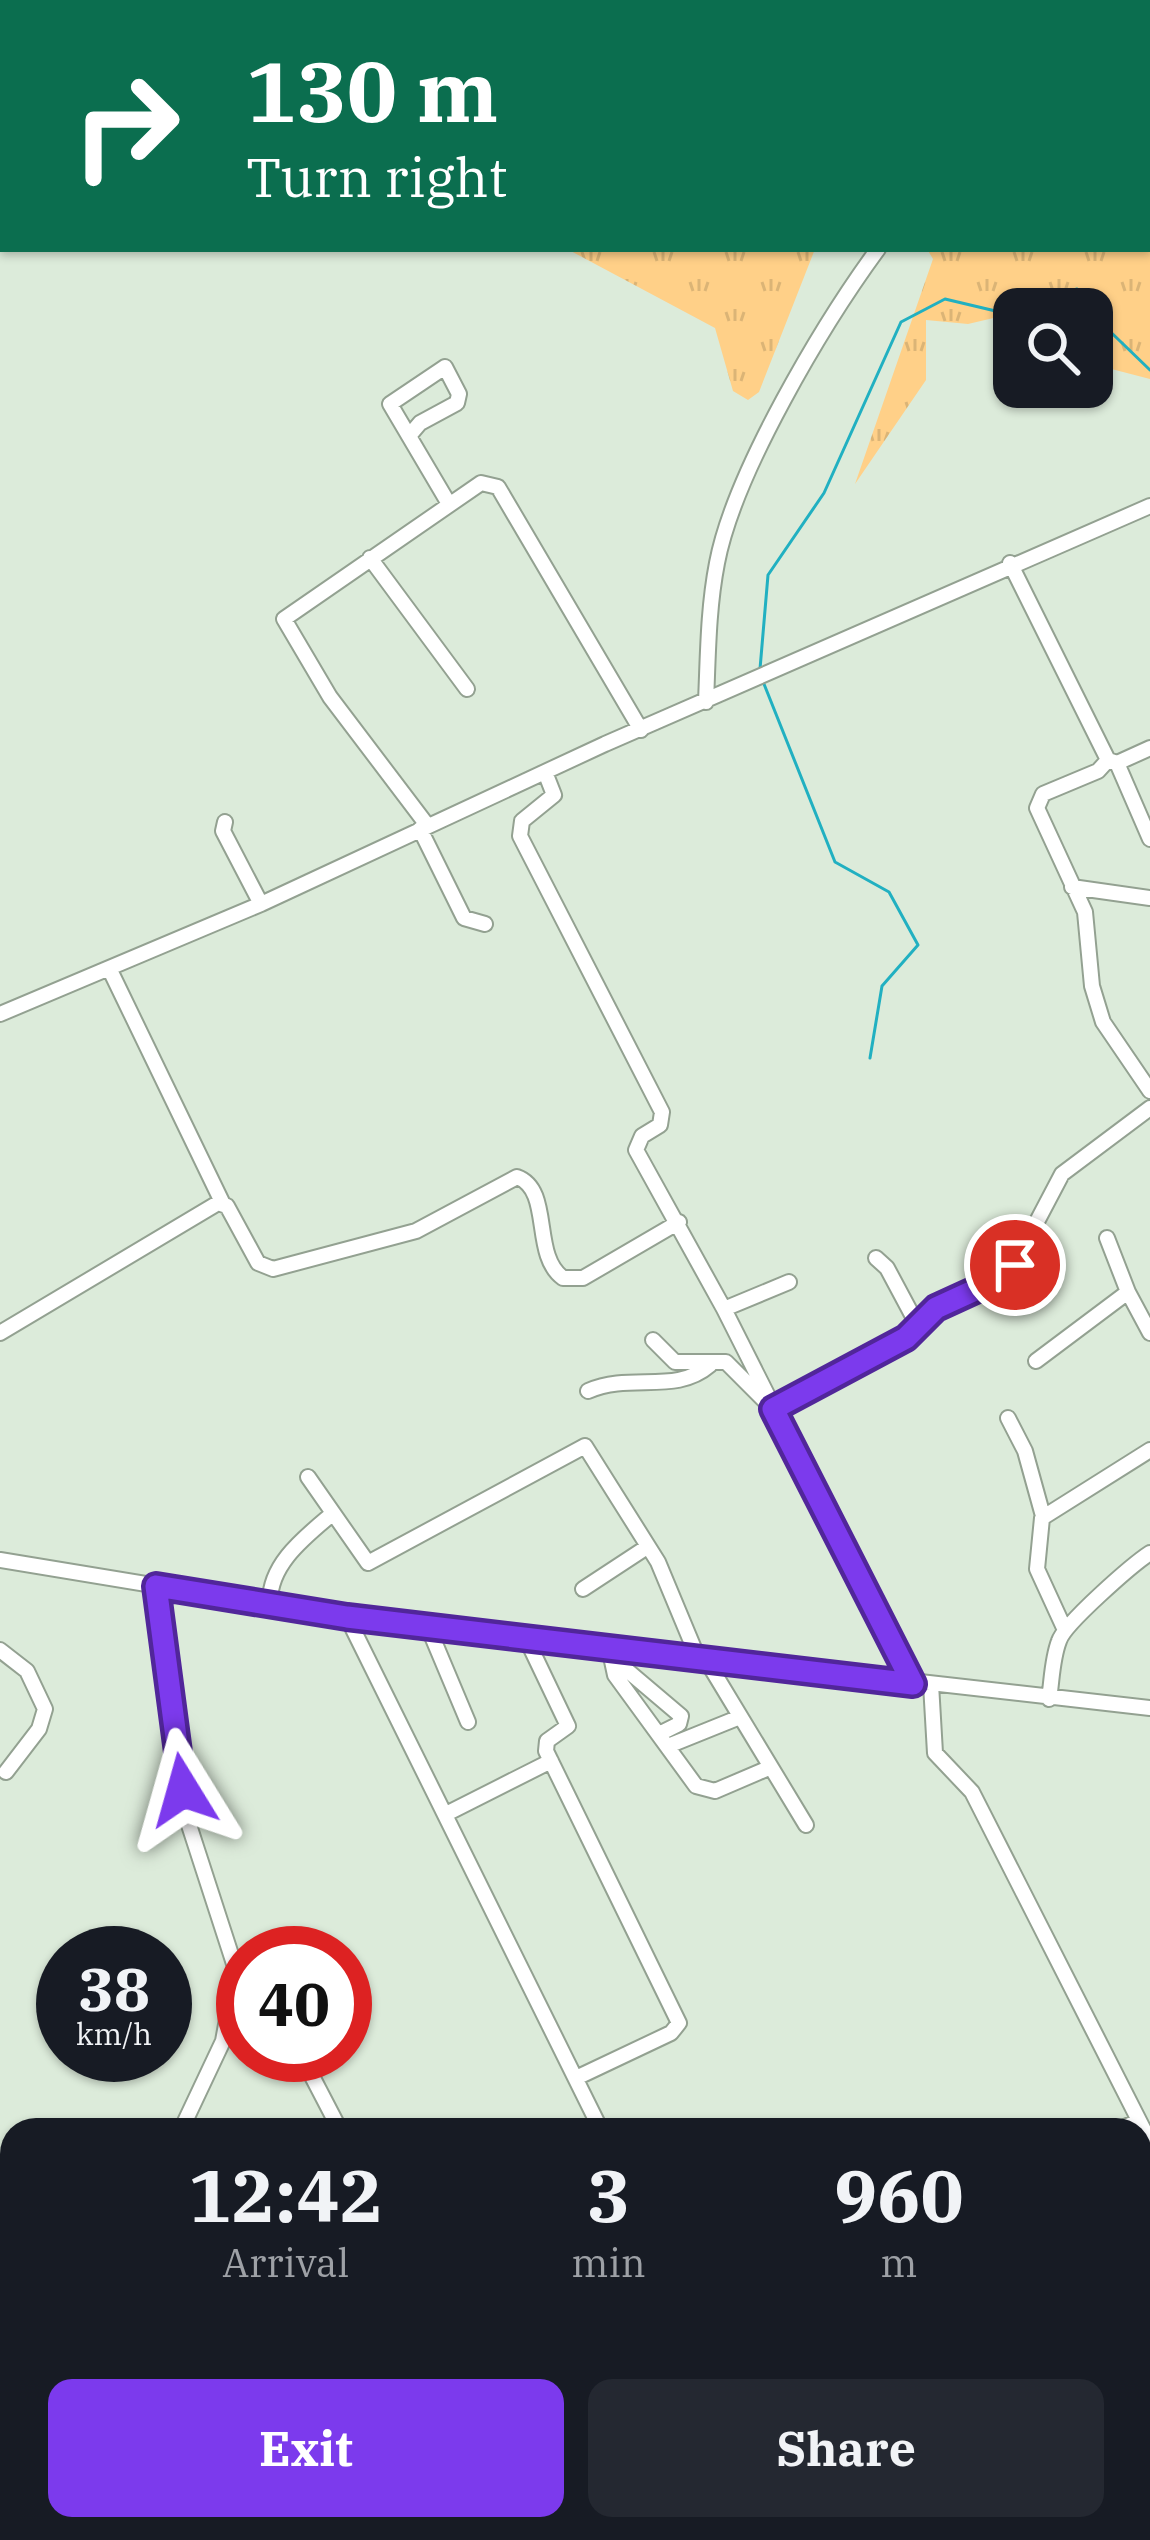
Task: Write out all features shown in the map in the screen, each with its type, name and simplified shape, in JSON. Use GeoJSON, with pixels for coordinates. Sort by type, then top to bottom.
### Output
{"type":"FeatureCollection","features":[{"type":"Feature","properties":{"kind":"street"},"geometry":{"type":"LineString","coordinates":[[706,702],[711,610],[726,530],[803,365],[876,252]]}},
{"type":"Feature","properties":{"kind":"street"},"geometry":{"type":"LineString","coordinates":[[409,436],[420,423],[457,403],[460,394],[445,367],[390,404],[449,504]]}},
{"type":"Feature","properties":{"kind":"street"},"geometry":{"type":"LineString","coordinates":[[485,924],[473,925],[464,918],[423,827],[283,624],[287,614],[481,483],[498,487],[641,730]]}},
{"type":"Feature","properties":{"kind":"street"},"geometry":{"type":"LineString","coordinates":[[0,1014],[261,904],[1010,563],[1150,506]]}},
{"type":"Feature","properties":{"kind":"street"},"geometry":{"type":"LineString","coordinates":[[370,558],[467,688]]}},
{"type":"Feature","properties":{"kind":"street"},"geometry":{"type":"LineString","coordinates":[[1010,563],[1150,839]]}},
{"type":"Feature","properties":{"kind":"street"},"geometry":{"type":"LineString","coordinates":[[1150,748],[1112,761],[1038,801],[1038,816],[1085,911],[1092,986],[1102,1022],[1150,1090]]}},
{"type":"Feature","properties":{"kind":"street"},"geometry":{"type":"LineString","coordinates":[[545,772],[554,795],[522,820],[520,836],[662,1112],[660,1124],[642,1136],[636,1150],[679,1222],[913,1684]]}},
{"type":"Feature","properties":{"kind":"street"},"geometry":{"type":"LineString","coordinates":[[225,822],[223,831],[261,904]]}},
{"type":"Feature","properties":{"kind":"street"},"geometry":{"type":"LineString","coordinates":[[1072,887],[1150,898]]}},
{"type":"Feature","properties":{"kind":"street"},"geometry":{"type":"LineString","coordinates":[[109,968],[223,1204],[258,1263],[273,1269],[416,1231],[517,1177],[534,1191],[547,1258],[562,1278],[583,1277],[679,1222]]}},
{"type":"Feature","properties":{"kind":"street"},"geometry":{"type":"LineString","coordinates":[[773,1409],[898,1343],[936,1308],[1011,1270],[1062,1174],[1150,1108]]}},
{"type":"Feature","properties":{"kind":"street"},"geometry":{"type":"LineString","coordinates":[[0,1333],[155,1236],[210,1205],[223,1204]]}},
{"type":"Feature","properties":{"kind":"street"},"geometry":{"type":"LineString","coordinates":[[1107,1238],[1150,1333]]}},
{"type":"Feature","properties":{"kind":"street"},"geometry":{"type":"LineString","coordinates":[[876,1258],[918,1326]]}},
{"type":"Feature","properties":{"kind":"street"},"geometry":{"type":"LineString","coordinates":[[724,1309],[788,1282]]}},
{"type":"Feature","properties":{"kind":"street"},"geometry":{"type":"LineString","coordinates":[[1036,1361],[1128,1292]]}},
{"type":"Feature","properties":{"kind":"street"},"geometry":{"type":"LineString","coordinates":[[653,1340],[675,1362],[710,1365]]}},
{"type":"Feature","properties":{"kind":"street"},"geometry":{"type":"LineString","coordinates":[[588,1390],[629,1379],[679,1382],[726,1361],[773,1409]]}},
{"type":"Feature","properties":{"kind":"street"},"geometry":{"type":"LineString","coordinates":[[1008,1418],[1025,1451],[1043,1516],[1036,1569],[1065,1630]]}},
{"type":"Feature","properties":{"kind":"street"},"geometry":{"type":"LineString","coordinates":[[308,1477],[360,1558],[374,1562],[585,1446],[647,1547],[701,1658],[806,1825]]}},
{"type":"Feature","properties":{"kind":"street"},"geometry":{"type":"LineString","coordinates":[[1043,1516],[1150,1450]]}},
{"type":"Feature","properties":{"kind":"street"},"geometry":{"type":"LineString","coordinates":[[270,1603],[274,1580],[287,1557],[332,1514]]}},
{"type":"Feature","properties":{"kind":"street"},"geometry":{"type":"LineString","coordinates":[[583,1589],[647,1547]]}},
{"type":"Feature","properties":{"kind":"street"},"geometry":{"type":"LineString","coordinates":[[1049,1699],[1058,1644],[1065,1630],[1116,1577],[1150,1553]]}},
{"type":"Feature","properties":{"kind":"street"},"geometry":{"type":"LineString","coordinates":[[0,1560],[347,1617],[426,1622],[609,1651],[1150,1708]]}},
{"type":"Feature","properties":{"kind":"street"},"geometry":{"type":"LineString","coordinates":[[156,1586],[189,1825],[224,1926]]}},
{"type":"Feature","properties":{"kind":"street"},"geometry":{"type":"LineString","coordinates":[[347,1617],[596,2118]]}},
{"type":"Feature","properties":{"kind":"street"},"geometry":{"type":"LineString","coordinates":[[426,1622],[468,1722]]}},
{"type":"Feature","properties":{"kind":"street"},"geometry":{"type":"LineString","coordinates":[[526,1638],[568,1726],[544,1746],[679,2023],[671,2033],[576,2078]]}},
{"type":"Feature","properties":{"kind":"street"},"geometry":{"type":"LineString","coordinates":[[0,1650],[27,1671],[45,1709],[39,1729],[6,1772]]}},
{"type":"Feature","properties":{"kind":"street"},"geometry":{"type":"LineString","coordinates":[[609,1651],[615,1676],[696,1786],[708,1792],[771,1767]]}},
{"type":"Feature","properties":{"kind":"street"},"geometry":{"type":"LineString","coordinates":[[609,1651],[681,1716],[680,1724],[664,1740]]}},
{"type":"Feature","properties":{"kind":"street"},"geometry":{"type":"LineString","coordinates":[[931,1684],[935,1753],[972,1792],[1137,2118]]}},
{"type":"Feature","properties":{"kind":"street"},"geometry":{"type":"LineString","coordinates":[[664,1740],[740,1717]]}},
{"type":"Feature","properties":{"kind":"street"},"geometry":{"type":"LineString","coordinates":[[448,1813],[551,1761]]}},
{"type":"Feature","properties":{"kind":"street"},"geometry":{"type":"LineString","coordinates":[[187,2118],[216,2056]]}},
{"type":"Feature","properties":{"kind":"street"},"geometry":{"type":"LineString","coordinates":[[315,2082],[334,2118]]}},
{"type":"Feature","properties":{"kind":"green space"},"geometry":{"type":"Polygon","coordinates":[[[573,252],[814,252],[759,392],[748,400],[733,391],[715,328],[573,252]]]}},
{"type":"Feature","properties":{"kind":"green space"},"geometry":{"type":"Polygon","coordinates":[[[929,252],[1150,252],[1150,379],[1113,369],[1113,288],[993,288],[993,318],[968,324],[926,320],[926,380],[855,484],[933,259],[929,252]]]}},
{"type":"Feature","properties":{"kind":"waterway"},"geometry":{"type":"LineString","coordinates":[[760,669],[768,575],[824,493],[901,322],[945,299],[993,310]]}},
{"type":"Feature","properties":{"kind":"waterway"},"geometry":{"type":"LineString","coordinates":[[1113,334],[1150,370]]}},
{"type":"Feature","properties":{"kind":"waterway"},"geometry":{"type":"LineString","coordinates":[[764,684],[835,862],[889,892],[918,945],[882,986],[870,1058]]}},
{"type":"Feature","properties":{"kind":"route"},"geometry":{"type":"LineString","coordinates":[[183,1790],[156,1586],[347,1617],[426,1622],[913,1684],[773,1409],[906,1338],[936,1308],[997,1280],[1015,1265]]}}]}
